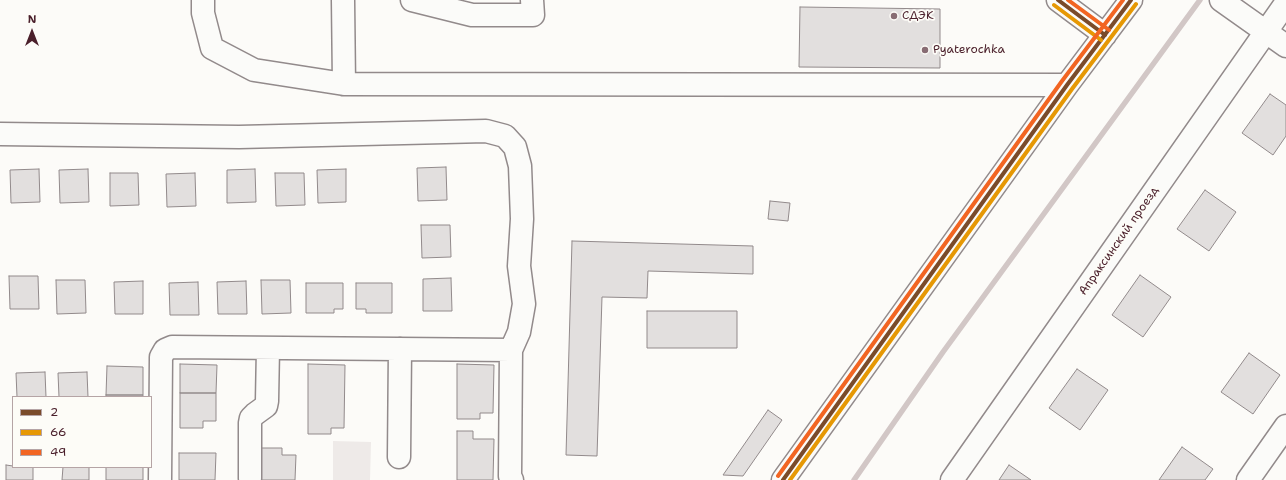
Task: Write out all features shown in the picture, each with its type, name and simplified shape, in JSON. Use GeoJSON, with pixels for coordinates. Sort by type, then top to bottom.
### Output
{"type":"FeatureCollection","features":[{"type":"Feature","properties":{"kind":"street"},"geometry":{"type":"LineString","coordinates":[[202,0],[202,13],[212,48],[254,70],[344,84],[1068,85]]}},
{"type":"Feature","properties":{"kind":"street"},"geometry":{"type":"LineString","coordinates":[[343,0],[344,84]]}},
{"type":"Feature","properties":{"kind":"street"},"geometry":{"type":"LineString","coordinates":[[412,0],[472,15],[533,15],[532,0]]}},
{"type":"Feature","properties":{"kind":"street"},"geometry":{"type":"LineString","coordinates":[[1058,0],[1105,35]]}},
{"type":"Feature","properties":{"kind":"street"},"geometry":{"type":"LineString","coordinates":[[783,480],[1131,0]]}},
{"type":"Feature","properties":{"kind":"street"},"geometry":{"type":"LineString","coordinates":[[1221,0],[1286,46]]}},
{"type":"Feature","properties":{"kind":"street","name":"Апраксинский проезд"},"geometry":{"type":"LineString","coordinates":[[952,480],[1286,2]]}},
{"type":"Feature","properties":{"kind":"street"},"geometry":{"type":"LineString","coordinates":[[0,134],[239,137],[486,131],[505,136],[515,147],[520,166],[522,212],[519,266],[524,304],[519,332],[511,350],[510,476],[512,480]]}},
{"type":"Feature","properties":{"kind":"street"},"geometry":{"type":"LineString","coordinates":[[160,480],[161,357],[165,350],[172,347],[511,350]]}},
{"type":"Feature","properties":{"kind":"street"},"geometry":{"type":"LineString","coordinates":[[250,478],[250,423],[251,418],[266,406],[268,348]]}},
{"type":"Feature","properties":{"kind":"street"},"geometry":{"type":"LineString","coordinates":[[399,457],[400,349]]}},
{"type":"Feature","properties":{"kind":"street"},"geometry":{"type":"LineString","coordinates":[[1248,480],[1286,426]]}},
{"type":"Feature","properties":{"kind":"shaded area"},"geometry":{"type":"Polygon","coordinates":[[[333,441],[371,442],[370,480],[333,480],[333,441]]]}},
{"type":"Feature","properties":{"kind":"building"},"geometry":{"type":"Polygon","coordinates":[[[800,7],[940,9],[940,68],[799,67],[800,7]]]}},
{"type":"Feature","properties":{"kind":"building"},"geometry":{"type":"Polygon","coordinates":[[[1270,94],[1286,105],[1286,136],[1273,155],[1242,133],[1270,94]]]}},
{"type":"Feature","properties":{"kind":"building"},"geometry":{"type":"Polygon","coordinates":[[[446,167],[447,200],[418,201],[417,168],[446,167]]]}},
{"type":"Feature","properties":{"kind":"building"},"geometry":{"type":"Polygon","coordinates":[[[39,169],[40,202],[11,203],[10,170],[39,169]]]}},
{"type":"Feature","properties":{"kind":"building"},"geometry":{"type":"Polygon","coordinates":[[[88,169],[89,202],[60,203],[59,170],[88,169]]]}},
{"type":"Feature","properties":{"kind":"building"},"geometry":{"type":"Polygon","coordinates":[[[255,169],[256,202],[227,203],[227,170],[255,169]]]}},
{"type":"Feature","properties":{"kind":"building"},"geometry":{"type":"Polygon","coordinates":[[[346,169],[346,202],[318,203],[317,170],[346,169]]]}},
{"type":"Feature","properties":{"kind":"building"},"geometry":{"type":"Polygon","coordinates":[[[110,173],[138,173],[139,205],[110,206],[110,173]]]}},
{"type":"Feature","properties":{"kind":"building"},"geometry":{"type":"Polygon","coordinates":[[[195,173],[196,206],[167,207],[166,174],[195,173]]]}},
{"type":"Feature","properties":{"kind":"building"},"geometry":{"type":"Polygon","coordinates":[[[275,173],[304,173],[305,205],[276,206],[275,173]]]}},
{"type":"Feature","properties":{"kind":"building"},"geometry":{"type":"Polygon","coordinates":[[[1205,190],[1236,212],[1209,251],[1177,229],[1205,190]]]}},
{"type":"Feature","properties":{"kind":"building"},"geometry":{"type":"Polygon","coordinates":[[[770,201],[790,203],[788,221],[768,219],[770,201]]]}},
{"type":"Feature","properties":{"kind":"building"},"geometry":{"type":"Polygon","coordinates":[[[421,225],[450,225],[451,257],[422,258],[421,225]]]}},
{"type":"Feature","properties":{"kind":"building"},"geometry":{"type":"Polygon","coordinates":[[[572,241],[753,246],[753,274],[648,271],[647,298],[602,297],[597,456],[566,455],[572,241]]]}},
{"type":"Feature","properties":{"kind":"building"},"geometry":{"type":"Polygon","coordinates":[[[1140,275],[1171,297],[1143,337],[1112,315],[1140,275]]]}},
{"type":"Feature","properties":{"kind":"building"},"geometry":{"type":"Polygon","coordinates":[[[9,276],[38,276],[39,309],[10,309],[9,276]]]}},
{"type":"Feature","properties":{"kind":"building"},"geometry":{"type":"Polygon","coordinates":[[[451,278],[452,311],[423,311],[423,279],[451,278]]]}},
{"type":"Feature","properties":{"kind":"building"},"geometry":{"type":"Polygon","coordinates":[[[56,280],[85,280],[86,313],[57,314],[56,280]]]}},
{"type":"Feature","properties":{"kind":"building"},"geometry":{"type":"Polygon","coordinates":[[[261,280],[290,280],[291,313],[262,314],[261,280]]]}},
{"type":"Feature","properties":{"kind":"building"},"geometry":{"type":"Polygon","coordinates":[[[143,281],[143,314],[115,314],[114,282],[143,281]]]}},
{"type":"Feature","properties":{"kind":"building"},"geometry":{"type":"Polygon","coordinates":[[[246,281],[247,314],[218,314],[217,282],[246,281]]]}},
{"type":"Feature","properties":{"kind":"building"},"geometry":{"type":"Polygon","coordinates":[[[198,282],[199,315],[170,315],[169,283],[198,282]]]}},
{"type":"Feature","properties":{"kind":"building"},"geometry":{"type":"Polygon","coordinates":[[[306,283],[343,283],[343,309],[334,309],[334,313],[306,313],[306,283]]]}},
{"type":"Feature","properties":{"kind":"building"},"geometry":{"type":"Polygon","coordinates":[[[356,283],[392,283],[392,313],[366,313],[366,309],[356,309],[356,283]]]}},
{"type":"Feature","properties":{"kind":"building"},"geometry":{"type":"Polygon","coordinates":[[[647,311],[737,311],[737,348],[647,348],[647,311]]]}},
{"type":"Feature","properties":{"kind":"building"},"geometry":{"type":"Polygon","coordinates":[[[1249,353],[1280,375],[1253,414],[1221,392],[1249,353]]]}},
{"type":"Feature","properties":{"kind":"building"},"geometry":{"type":"Polygon","coordinates":[[[180,364],[217,365],[216,393],[180,393],[180,364]]]}},
{"type":"Feature","properties":{"kind":"building"},"geometry":{"type":"Polygon","coordinates":[[[308,364],[345,365],[344,428],[331,428],[331,434],[308,434],[308,364]]]}},
{"type":"Feature","properties":{"kind":"building"},"geometry":{"type":"Polygon","coordinates":[[[457,364],[494,365],[493,413],[480,413],[480,419],[457,419],[457,364]]]}},
{"type":"Feature","properties":{"kind":"building"},"geometry":{"type":"Polygon","coordinates":[[[107,366],[143,367],[143,395],[106,395],[107,366]]]}},
{"type":"Feature","properties":{"kind":"building"},"geometry":{"type":"Polygon","coordinates":[[[1077,369],[1108,390],[1080,430],[1049,408],[1077,369]]]}},
{"type":"Feature","properties":{"kind":"building"},"geometry":{"type":"Polygon","coordinates":[[[45,372],[46,396],[17,396],[16,373],[45,372]]]}},
{"type":"Feature","properties":{"kind":"building"},"geometry":{"type":"Polygon","coordinates":[[[87,372],[88,396],[59,396],[58,373],[87,372]]]}},
{"type":"Feature","properties":{"kind":"building"},"geometry":{"type":"Polygon","coordinates":[[[180,393],[216,393],[216,421],[203,421],[203,428],[180,428],[180,393]]]}},
{"type":"Feature","properties":{"kind":"building"},"geometry":{"type":"Polygon","coordinates":[[[106,395],[143,395],[143,396],[106,395]]]}},
{"type":"Feature","properties":{"kind":"building"},"geometry":{"type":"Polygon","coordinates":[[[768,410],[782,420],[743,476],[723,475],[768,410]]]}},
{"type":"Feature","properties":{"kind":"building"},"geometry":{"type":"Polygon","coordinates":[[[457,431],[473,431],[473,439],[494,439],[493,480],[457,480],[457,431]]]}},
{"type":"Feature","properties":{"kind":"building"},"geometry":{"type":"Polygon","coordinates":[[[1182,447],[1213,469],[1205,480],[1159,480],[1182,447]]]}},
{"type":"Feature","properties":{"kind":"building"},"geometry":{"type":"Polygon","coordinates":[[[259,448],[282,448],[282,455],[296,455],[295,480],[259,480],[259,448]]]}},
{"type":"Feature","properties":{"kind":"building"},"geometry":{"type":"Polygon","coordinates":[[[179,453],[216,453],[215,480],[179,480],[179,453]]]}},
{"type":"Feature","properties":{"kind":"building"},"geometry":{"type":"Polygon","coordinates":[[[6,465],[12,466],[12,468],[33,468],[33,480],[6,480],[6,465]]]}},
{"type":"Feature","properties":{"kind":"building"},"geometry":{"type":"Polygon","coordinates":[[[1009,465],[1031,480],[999,480],[1009,465]]]}},
{"type":"Feature","properties":{"kind":"building"},"geometry":{"type":"Polygon","coordinates":[[[63,468],[89,468],[89,480],[62,480],[63,468]]]}},
{"type":"Feature","properties":{"kind":"building"},"geometry":{"type":"Polygon","coordinates":[[[106,468],[143,468],[143,480],[106,480],[106,468]]]}},
{"type":"Feature","properties":{"kind":"waterway"},"geometry":{"type":"LineString","coordinates":[[854,480],[943,352],[1200,0]]}},
{"type":"Feature","properties":{"kind":"transit line","name":"2"},"geometry":{"type":"LineString","coordinates":[[1058,0],[1105,35]]}},
{"type":"Feature","properties":{"kind":"transit line","name":"49"},"geometry":{"type":"LineString","coordinates":[[1068,0],[1109,30]]}},
{"type":"Feature","properties":{"kind":"transit line","name":"49"},"geometry":{"type":"LineString","coordinates":[[778,476],[1062,81],[1123,0]]}},
{"type":"Feature","properties":{"kind":"transit line","name":"2"},"geometry":{"type":"LineString","coordinates":[[783,480],[1067,85],[1131,0]]}},
{"type":"Feature","properties":{"kind":"transit line","name":"66"},"geometry":{"type":"LineString","coordinates":[[790,480],[1072,89],[1136,4]]}},
{"type":"Feature","properties":{"kind":"transit line","name":"66"},"geometry":{"type":"LineString","coordinates":[[1054,5],[1101,40]]}},
{"type":"Feature","properties":{"kind":"place","name":"СДЭК"},"geometry":{"type":"Point","coordinates":[894,16]}},
{"type":"Feature","properties":{"kind":"place","name":"Pyaterochka"},"geometry":{"type":"Point","coordinates":[925,50]}}]}
